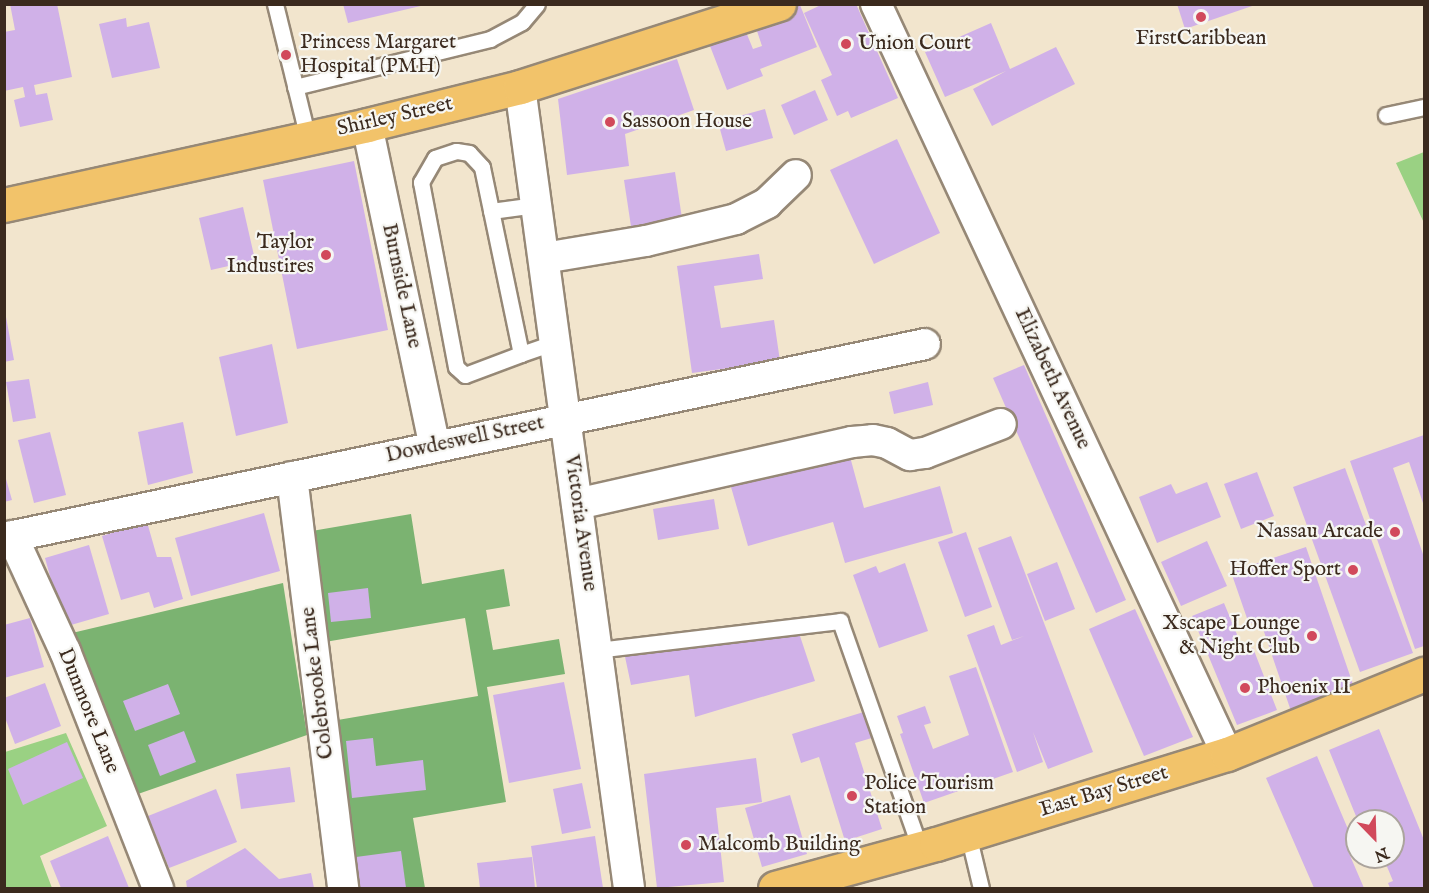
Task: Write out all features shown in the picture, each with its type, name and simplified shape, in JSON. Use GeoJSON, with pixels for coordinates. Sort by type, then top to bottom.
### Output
{"type":"FeatureCollection","features":[{"type":"Feature","properties":{"kind":"highway","name":"Shirley Street"},"geometry":{"type":"LineString","coordinates":[[4,205],[367,125],[520,87],[779,4]]}},
{"type":"Feature","properties":{"kind":"highway","name":"East Bay Street"},"geometry":{"type":"LineString","coordinates":[[775,888],[968,834],[1227,754],[1425,674]]}},
{"type":"Feature","properties":{"kind":"street","name":"Elizabeth Avenue"},"geometry":{"type":"LineString","coordinates":[[876,4],[1227,754]]}},
{"type":"Feature","properties":{"kind":"street","name":"Victoria Avenue"},"geometry":{"type":"LineString","coordinates":[[520,87],[629,888]]}},
{"type":"Feature","properties":{"kind":"street","name":"Burnside Lane"},"geometry":{"type":"LineString","coordinates":[[367,125],[435,447]]}},
{"type":"Feature","properties":{"kind":"street"},"geometry":{"type":"LineString","coordinates":[[544,258],[646,241],[736,219],[767,203],[796,175]]}},
{"type":"Feature","properties":{"kind":"street","name":"Dowdeswell Street"},"geometry":{"type":"LineString","coordinates":[[8,537],[925,344]]}},
{"type":"Feature","properties":{"kind":"street"},"geometry":{"type":"LineString","coordinates":[[578,504],[852,442],[873,440],[887,443],[910,455],[925,453],[1001,424]]}},
{"type":"Feature","properties":{"kind":"street","name":"Colebrooke Lane"},"geometry":{"type":"LineString","coordinates":[[292,477],[343,888]]}},
{"type":"Feature","properties":{"kind":"street","name":"Dunmore Lane"},"geometry":{"type":"LineString","coordinates":[[8,537],[65,651],[158,888]]}},
{"type":"Feature","properties":{"kind":"lane"},"geometry":{"type":"LineString","coordinates":[[275,4],[308,138]]}},
{"type":"Feature","properties":{"kind":"lane"},"geometry":{"type":"LineString","coordinates":[[295,87],[490,39],[522,22],[537,4]]}},
{"type":"Feature","properties":{"kind":"lane"},"geometry":{"type":"LineString","coordinates":[[1386,115],[1425,107]]}},
{"type":"Feature","properties":{"kind":"lane"},"geometry":{"type":"LineString","coordinates":[[521,354],[482,167],[469,153],[456,151],[435,158],[421,182],[456,367],[465,375],[555,342]]}},
{"type":"Feature","properties":{"kind":"lane"},"geometry":{"type":"LineString","coordinates":[[491,211],[536,205]]}},
{"type":"Feature","properties":{"kind":"lane"},"geometry":{"type":"LineString","coordinates":[[597,650],[840,621],[920,848]]}},
{"type":"Feature","properties":{"kind":"lane"},"geometry":{"type":"LineString","coordinates":[[968,834],[981,888]]}},
{"type":"Feature","properties":{"kind":"green space"},"geometry":{"type":"Polygon","coordinates":[[[1424,152],[1424,223],[1396,163],[1424,152]]]}},
{"type":"Feature","properties":{"kind":"green space"},"geometry":{"type":"Polygon","coordinates":[[[411,514],[422,584],[504,569],[510,606],[486,610],[493,650],[559,639],[565,674],[487,687],[506,802],[413,818],[425,888],[353,888],[326,722],[478,696],[465,618],[325,642],[306,532],[411,514]]]}},
{"type":"Feature","properties":{"kind":"green space"},"geometry":{"type":"Polygon","coordinates":[[[283,583],[307,735],[138,794],[98,704],[72,633],[283,583]]]}},
{"type":"Feature","properties":{"kind":"green space"},"geometry":{"type":"Polygon","coordinates":[[[66,733],[107,826],[40,856],[52,888],[5,888],[5,752],[66,733]]]}},
{"type":"Feature","properties":{"kind":"building"},"geometry":{"type":"Polygon","coordinates":[[[10,4],[57,4],[72,77],[34,85],[36,95],[47,93],[53,120],[20,127],[14,100],[25,97],[23,87],[4,91],[4,32],[15,30],[10,4]]]}},
{"type":"Feature","properties":{"kind":"building"},"geometry":{"type":"Polygon","coordinates":[[[343,4],[425,4],[425,5],[348,23],[343,4]]]}},
{"type":"Feature","properties":{"kind":"building","name":"Union Court"},"geometry":{"type":"Polygon","coordinates":[[[823,4],[856,4],[898,98],[851,118],[848,111],[837,116],[821,80],[832,75],[804,13],[823,4]]]}},
{"type":"Feature","properties":{"kind":"building","name":"FirstCaribbean"},"geometry":{"type":"Polygon","coordinates":[[[1177,4],[1255,4],[1255,5],[1185,29],[1177,4]]]}},
{"type":"Feature","properties":{"kind":"building"},"geometry":{"type":"Polygon","coordinates":[[[800,5],[817,47],[760,69],[763,76],[727,90],[710,46],[746,32],[753,49],[762,46],[754,22],[800,5]]]}},
{"type":"Feature","properties":{"kind":"building"},"geometry":{"type":"Polygon","coordinates":[[[126,18],[127,27],[149,22],[160,68],[112,78],[99,24],[126,18]]]}},
{"type":"Feature","properties":{"kind":"building"},"geometry":{"type":"Polygon","coordinates":[[[991,23],[1010,69],[1056,47],[1075,84],[992,126],[973,89],[1006,71],[945,97],[925,52],[991,23]]]}},
{"type":"Feature","properties":{"kind":"building","name":"Sassoon House"},"geometry":{"type":"Polygon","coordinates":[[[677,59],[694,110],[625,134],[629,166],[567,175],[558,99],[677,59]]]}},
{"type":"Feature","properties":{"kind":"building"},"geometry":{"type":"Polygon","coordinates":[[[815,90],[828,120],[794,135],[781,105],[815,90]]]}},
{"type":"Feature","properties":{"kind":"building"},"geometry":{"type":"Polygon","coordinates":[[[765,109],[773,138],[726,151],[718,122],[765,109]]]}},
{"type":"Feature","properties":{"kind":"building"},"geometry":{"type":"Polygon","coordinates":[[[897,139],[940,233],[874,264],[830,170],[897,139]]]}},
{"type":"Feature","properties":{"kind":"building","name":"Taylor Industires"},"geometry":{"type":"Polygon","coordinates":[[[354,161],[388,330],[297,349],[263,180],[354,161]]]}},
{"type":"Feature","properties":{"kind":"building"},"geometry":{"type":"Polygon","coordinates":[[[675,172],[683,225],[632,233],[624,180],[675,172]]]}},
{"type":"Feature","properties":{"kind":"building"},"geometry":{"type":"Polygon","coordinates":[[[243,207],[255,260],[211,270],[199,218],[243,207]]]}},
{"type":"Feature","properties":{"kind":"building"},"geometry":{"type":"Polygon","coordinates":[[[759,254],[763,279],[714,286],[721,328],[774,320],[780,361],[692,373],[677,266],[759,254]]]}},
{"type":"Feature","properties":{"kind":"building"},"geometry":{"type":"Polygon","coordinates":[[[6,317],[14,360],[4,362],[4,318],[6,317]]]}},
{"type":"Feature","properties":{"kind":"building"},"geometry":{"type":"Polygon","coordinates":[[[272,344],[288,423],[236,436],[219,357],[272,344]]]}},
{"type":"Feature","properties":{"kind":"building"},"geometry":{"type":"Polygon","coordinates":[[[1024,365],[1126,600],[1096,613],[993,378],[1024,365]]]}},
{"type":"Feature","properties":{"kind":"building"},"geometry":{"type":"Polygon","coordinates":[[[29,379],[36,418],[13,422],[6,382],[29,379]]]}},
{"type":"Feature","properties":{"kind":"building"},"geometry":{"type":"Polygon","coordinates":[[[928,382],[933,405],[894,414],[889,392],[928,382]]]}},
{"type":"Feature","properties":{"kind":"building"},"geometry":{"type":"Polygon","coordinates":[[[183,422],[193,473],[148,485],[138,432],[183,422]]]}},
{"type":"Feature","properties":{"kind":"building"},"geometry":{"type":"Polygon","coordinates":[[[50,432],[66,495],[34,503],[18,440],[50,432]]]}},
{"type":"Feature","properties":{"kind":"building","name":"Nassau Arcade"},"geometry":{"type":"Polygon","coordinates":[[[1424,435],[1424,506],[1409,462],[1393,468],[1424,557],[1424,646],[1415,649],[1350,461],[1424,435]]]}},
{"type":"Feature","properties":{"kind":"building"},"geometry":{"type":"Polygon","coordinates":[[[849,453],[864,508],[940,486],[953,533],[845,563],[833,522],[748,546],[731,487],[849,453]]]}},
{"type":"Feature","properties":{"kind":"building","name":"Hoffer Sport"},"geometry":{"type":"Polygon","coordinates":[[[1345,468],[1413,653],[1360,672],[1293,487],[1345,468]]]}},
{"type":"Feature","properties":{"kind":"building"},"geometry":{"type":"Polygon","coordinates":[[[4,472],[12,500],[4,502],[4,472]]]}},
{"type":"Feature","properties":{"kind":"building"},"geometry":{"type":"Polygon","coordinates":[[[1257,472],[1274,516],[1241,529],[1224,484],[1257,472]]]}},
{"type":"Feature","properties":{"kind":"building"},"geometry":{"type":"Polygon","coordinates":[[[1207,482],[1221,517],[1157,543],[1139,497],[1171,484],[1176,494],[1207,482]]]}},
{"type":"Feature","properties":{"kind":"building"},"geometry":{"type":"Polygon","coordinates":[[[714,499],[719,529],[658,540],[653,509],[714,499]]]}},
{"type":"Feature","properties":{"kind":"building"},"geometry":{"type":"Polygon","coordinates":[[[264,513],[280,571],[191,596],[175,538],[264,513]]]}},
{"type":"Feature","properties":{"kind":"building"},"geometry":{"type":"Polygon","coordinates":[[[147,522],[157,557],[171,557],[183,599],[154,608],[149,592],[121,600],[102,536],[147,522]]]}},
{"type":"Feature","properties":{"kind":"building"},"geometry":{"type":"Polygon","coordinates":[[[966,532],[992,607],[965,617],[938,542],[966,532]]]}},
{"type":"Feature","properties":{"kind":"building"},"geometry":{"type":"Polygon","coordinates":[[[1011,536],[1093,752],[1048,769],[1033,732],[1043,762],[1017,772],[967,635],[994,625],[1001,645],[1024,636],[1012,640],[978,548],[1011,536]]]}},
{"type":"Feature","properties":{"kind":"building"},"geometry":{"type":"Polygon","coordinates":[[[1207,541],[1227,586],[1181,606],[1161,562],[1207,541]]]}},
{"type":"Feature","properties":{"kind":"building"},"geometry":{"type":"Polygon","coordinates":[[[89,545],[109,614],[64,627],[45,558],[89,545]]]}},
{"type":"Feature","properties":{"kind":"building"},"geometry":{"type":"Polygon","coordinates":[[[1306,547],[1357,696],[1293,717],[1260,620],[1249,624],[1231,572],[1306,547]]]}},
{"type":"Feature","properties":{"kind":"building"},"geometry":{"type":"Polygon","coordinates":[[[1057,562],[1075,609],[1045,621],[1027,574],[1057,562]]]}},
{"type":"Feature","properties":{"kind":"building"},"geometry":{"type":"Polygon","coordinates":[[[905,563],[928,631],[879,648],[853,575],[876,566],[879,573],[905,563]]]}},
{"type":"Feature","properties":{"kind":"building"},"geometry":{"type":"Polygon","coordinates":[[[368,588],[371,618],[331,622],[328,593],[368,588]]]}},
{"type":"Feature","properties":{"kind":"building","name":"Phoenix II"},"geometry":{"type":"Polygon","coordinates":[[[1224,603],[1245,654],[1253,648],[1277,710],[1237,725],[1192,616],[1224,603]]]}},
{"type":"Feature","properties":{"kind":"building"},"geometry":{"type":"Polygon","coordinates":[[[1135,609],[1193,737],[1144,756],[1089,629],[1135,609]]]}},
{"type":"Feature","properties":{"kind":"building"},"geometry":{"type":"Polygon","coordinates":[[[30,618],[44,667],[4,678],[4,625],[30,618]]]}},
{"type":"Feature","properties":{"kind":"building"},"geometry":{"type":"Polygon","coordinates":[[[799,633],[815,681],[695,717],[689,675],[631,685],[624,652],[799,633]]]}},
{"type":"Feature","properties":{"kind":"building"},"geometry":{"type":"Polygon","coordinates":[[[976,667],[1013,772],[924,803],[900,734],[903,733],[897,716],[925,706],[931,723],[924,725],[933,749],[969,735],[949,676],[976,667]]]}},
{"type":"Feature","properties":{"kind":"building"},"geometry":{"type":"Polygon","coordinates":[[[564,682],[581,769],[509,783],[493,695],[564,682]]]}},
{"type":"Feature","properties":{"kind":"building"},"geometry":{"type":"Polygon","coordinates":[[[45,683],[61,726],[15,744],[4,715],[4,698],[45,683]]]}},
{"type":"Feature","properties":{"kind":"building"},"geometry":{"type":"Polygon","coordinates":[[[168,684],[180,714],[135,731],[123,701],[168,684]]]}},
{"type":"Feature","properties":{"kind":"building","name":"Police Tourism Station"},"geometry":{"type":"Polygon","coordinates":[[[867,711],[875,737],[855,743],[882,829],[845,841],[819,757],[801,763],[792,734],[867,711]]]}},
{"type":"Feature","properties":{"kind":"building"},"geometry":{"type":"Polygon","coordinates":[[[1379,729],[1424,840],[1424,888],[1390,888],[1388,883],[1393,881],[1388,869],[1405,869],[1405,809],[1353,809],[1329,750],[1379,729]]]}},
{"type":"Feature","properties":{"kind":"building"},"geometry":{"type":"Polygon","coordinates":[[[184,731],[196,762],[160,776],[148,745],[184,731]]]}},
{"type":"Feature","properties":{"kind":"building"},"geometry":{"type":"Polygon","coordinates":[[[373,738],[376,766],[423,760],[426,790],[352,798],[346,741],[373,738]]]}},
{"type":"Feature","properties":{"kind":"building"},"geometry":{"type":"Polygon","coordinates":[[[67,742],[83,778],[23,805],[8,769],[67,742]]]}},
{"type":"Feature","properties":{"kind":"building"},"geometry":{"type":"Polygon","coordinates":[[[1317,756],[1345,822],[1345,869],[1356,869],[1364,888],[1314,888],[1266,778],[1317,756]]]}},
{"type":"Feature","properties":{"kind":"building","name":"Malcomb Building"},"geometry":{"type":"Polygon","coordinates":[[[756,758],[762,802],[716,808],[724,882],[657,888],[644,774],[756,758]]]}},
{"type":"Feature","properties":{"kind":"building"},"geometry":{"type":"Polygon","coordinates":[[[290,767],[295,802],[241,809],[236,774],[290,767]]]}},
{"type":"Feature","properties":{"kind":"building"},"geometry":{"type":"Polygon","coordinates":[[[582,783],[591,828],[562,834],[553,789],[582,783]]]}},
{"type":"Feature","properties":{"kind":"building"},"geometry":{"type":"Polygon","coordinates":[[[216,789],[237,842],[169,868],[148,816],[216,789]]]}},
{"type":"Feature","properties":{"kind":"building"},"geometry":{"type":"Polygon","coordinates":[[[790,795],[807,854],[762,867],[745,808],[790,795]]]}},
{"type":"Feature","properties":{"kind":"building"},"geometry":{"type":"Polygon","coordinates":[[[108,836],[129,888],[61,888],[50,861],[108,836]]]}},
{"type":"Feature","properties":{"kind":"building"},"geometry":{"type":"Polygon","coordinates":[[[595,836],[603,888],[537,888],[531,846],[595,836]]]}},
{"type":"Feature","properties":{"kind":"building"},"geometry":{"type":"Polygon","coordinates":[[[245,848],[279,879],[311,873],[314,888],[187,888],[186,881],[245,848]]]}},
{"type":"Feature","properties":{"kind":"building"},"geometry":{"type":"Polygon","coordinates":[[[401,851],[406,888],[360,888],[356,857],[401,851]]]}},
{"type":"Feature","properties":{"kind":"building"},"geometry":{"type":"Polygon","coordinates":[[[532,857],[535,888],[480,888],[477,863],[532,857]]]}},
{"type":"Feature","properties":{"kind":"place","name":"FirstCaribbean"},"geometry":{"type":"Point","coordinates":[1201,17]}},
{"type":"Feature","properties":{"kind":"place","name":"Union Court"},"geometry":{"type":"Point","coordinates":[846,44]}},
{"type":"Feature","properties":{"kind":"place","name":"Princess Margaret Hospital (PMH)"},"geometry":{"type":"Point","coordinates":[286,55]}},
{"type":"Feature","properties":{"kind":"place","name":"Sassoon House"},"geometry":{"type":"Point","coordinates":[610,122]}},
{"type":"Feature","properties":{"kind":"place","name":"Taylor Industires"},"geometry":{"type":"Point","coordinates":[326,255]}},
{"type":"Feature","properties":{"kind":"place","name":"Nassau Arcade"},"geometry":{"type":"Point","coordinates":[1395,532]}},
{"type":"Feature","properties":{"kind":"place","name":"Hoffer Sport"},"geometry":{"type":"Point","coordinates":[1353,570]}},
{"type":"Feature","properties":{"kind":"place","name":"Xscape Lounge & Night Club"},"geometry":{"type":"Point","coordinates":[1312,636]}},
{"type":"Feature","properties":{"kind":"place","name":"Phoenix II"},"geometry":{"type":"Point","coordinates":[1245,688]}},
{"type":"Feature","properties":{"kind":"place","name":"Police Tourism Station"},"geometry":{"type":"Point","coordinates":[852,796]}},
{"type":"Feature","properties":{"kind":"place","name":"Malcomb Building"},"geometry":{"type":"Point","coordinates":[686,845]}}]}
